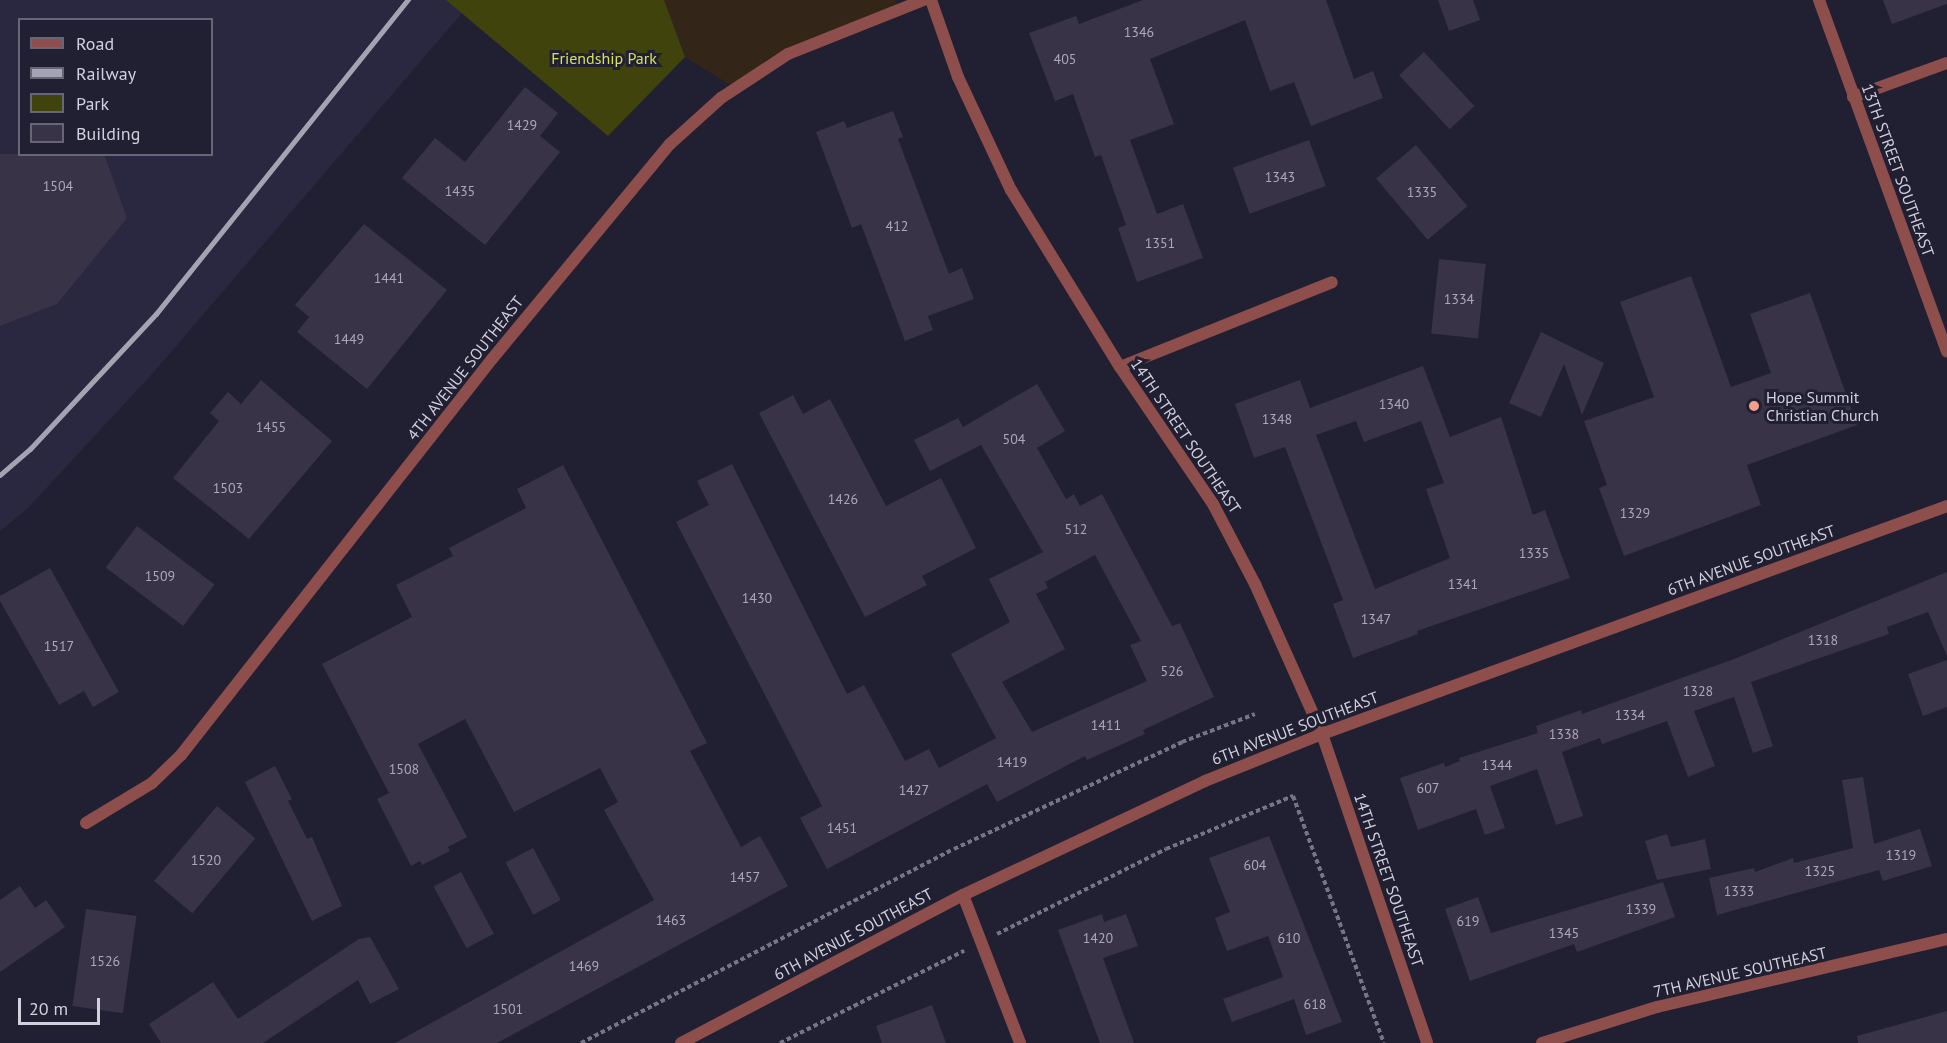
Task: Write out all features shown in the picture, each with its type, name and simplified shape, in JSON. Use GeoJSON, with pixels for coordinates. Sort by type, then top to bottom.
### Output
{"type":"FeatureCollection","features":[{"type":"Feature","properties":{"kind":"street","name":"4TH AVENUE SOUTHEAST"},"geometry":{"type":"LineString","coordinates":[[86,823],[153,783],[181,755],[504,343],[670,144],[721,98],[788,54],[924,0]]}},
{"type":"Feature","properties":{"kind":"street","name":"14TH STREET SOUTHEAST"},"geometry":{"type":"LineString","coordinates":[[931,0],[958,76],[1011,190],[1120,367],[1224,522],[1322,734],[1427,1043]]}},
{"type":"Feature","properties":{"kind":"street","name":"13TH STREET SOUTHEAST"},"geometry":{"type":"LineString","coordinates":[[1819,0],[1947,351]]}},
{"type":"Feature","properties":{"kind":"street"},"geometry":{"type":"LineString","coordinates":[[1853,97],[1947,63]]}},
{"type":"Feature","properties":{"kind":"street"},"geometry":{"type":"LineString","coordinates":[[1120,367],[1332,282]]}},
{"type":"Feature","properties":{"kind":"street","name":"6TH AVENUE SOUTHEAST"},"geometry":{"type":"LineString","coordinates":[[681,1043],[963,895],[1205,781],[1322,734],[1947,506]]}},
{"type":"Feature","properties":{"kind":"street"},"geometry":{"type":"LineString","coordinates":[[963,895],[1020,1043]]}},
{"type":"Feature","properties":{"kind":"street","name":"7TH AVENUE SOUTHEAST"},"geometry":{"type":"LineString","coordinates":[[1542,1043],[1657,1007],[1947,939]]}},
{"type":"Feature","properties":{"kind":"path"},"geometry":{"type":"LineString","coordinates":[[581,1043],[954,849],[1182,742],[1255,714]]}},
{"type":"Feature","properties":{"kind":"path"},"geometry":{"type":"LineString","coordinates":[[1016,924],[1166,849],[1293,796],[1384,1043]]}},
{"type":"Feature","properties":{"kind":"path"},"geometry":{"type":"LineString","coordinates":[[780,1043],[952,957]]}},
{"type":"Feature","properties":{"kind":"shaded area"},"geometry":{"type":"Polygon","coordinates":[[[0,0],[446,0],[462,13],[153,373],[27,509],[0,531],[0,0]]]}},
{"type":"Feature","properties":{"kind":"shaded area"},"geometry":{"type":"Polygon","coordinates":[[[664,0],[896,0],[899,9],[856,24],[735,88],[685,57],[664,0]]]}},
{"type":"Feature","properties":{"kind":"green space","name":"Friendship Park"},"geometry":{"type":"Polygon","coordinates":[[[446,0],[664,0],[685,57],[608,136],[446,0]]]}},
{"type":"Feature","properties":{"kind":"building"},"geometry":{"type":"Polygon","coordinates":[[[1143,0],[1326,0],[1354,79],[1373,71],[1383,98],[1311,126],[1294,82],[1270,91],[1245,20],[1150,59],[1174,124],[1130,140],[1157,214],[1183,204],[1203,258],[1137,282],[1118,228],[1126,225],[1101,155],[1095,157],[1073,94],[1055,101],[1029,33],[1076,16],[1079,24],[1143,0]]]}},
{"type":"Feature","properties":{"kind":"building"},"geometry":{"type":"Polygon","coordinates":[[[1438,0],[1473,0],[1480,20],[1449,31],[1438,0]]]}},
{"type":"Feature","properties":{"kind":"building"},"geometry":{"type":"Polygon","coordinates":[[[1883,0],[1947,0],[1947,4],[1892,24],[1883,0]]]}},
{"type":"Feature","properties":{"kind":"building"},"geometry":{"type":"Polygon","coordinates":[[[1424,52],[1474,106],[1450,129],[1399,75],[1424,52]]]}},
{"type":"Feature","properties":{"kind":"building"},"geometry":{"type":"Polygon","coordinates":[[[525,87],[558,113],[540,136],[560,152],[485,245],[402,178],[435,138],[465,162],[525,87]]]}},
{"type":"Feature","properties":{"kind":"building"},"geometry":{"type":"Polygon","coordinates":[[[893,111],[903,137],[898,139],[949,274],[962,268],[974,299],[928,316],[933,330],[905,341],[861,224],[852,228],[816,132],[844,121],[847,128],[893,111]]]}},
{"type":"Feature","properties":{"kind":"building"},"geometry":{"type":"Polygon","coordinates":[[[1309,140],[1326,186],[1250,214],[1233,168],[1309,140]]]}},
{"type":"Feature","properties":{"kind":"building"},"geometry":{"type":"Polygon","coordinates":[[[1416,145],[1467,206],[1428,240],[1376,178],[1416,145]]]}},
{"type":"Feature","properties":{"kind":"building"},"geometry":{"type":"Polygon","coordinates":[[[0,154],[105,156],[127,218],[57,304],[0,326],[0,154]]]}},
{"type":"Feature","properties":{"kind":"building"},"geometry":{"type":"Polygon","coordinates":[[[364,224],[447,290],[367,389],[297,332],[309,317],[295,305],[364,224]]]}},
{"type":"Feature","properties":{"kind":"building"},"geometry":{"type":"Polygon","coordinates":[[[1439,259],[1486,264],[1478,339],[1431,334],[1439,259]]]}},
{"type":"Feature","properties":{"kind":"building","name":"Hope Summit Christian Church"},"geometry":{"type":"Polygon","coordinates":[[[1691,276],[1731,387],[1771,373],[1750,314],[1810,293],[1857,425],[1747,465],[1761,505],[1624,556],[1599,488],[1607,485],[1584,421],[1654,397],[1620,302],[1691,276]]]}},
{"type":"Feature","properties":{"kind":"building"},"geometry":{"type":"Polygon","coordinates":[[[1541,332],[1604,363],[1582,415],[1564,364],[1541,417],[1509,403],[1541,332]]]}},
{"type":"Feature","properties":{"kind":"building"},"geometry":{"type":"Polygon","coordinates":[[[1423,366],[1450,437],[1501,417],[1533,515],[1545,510],[1570,578],[1417,631],[1418,634],[1353,658],[1333,604],[1343,600],[1285,447],[1254,458],[1235,404],[1300,380],[1310,408],[1423,366]],[[1356,421],[1316,435],[1375,589],[1450,558],[1426,489],[1444,483],[1421,421],[1364,442],[1356,421]]]}},
{"type":"Feature","properties":{"kind":"building"},"geometry":{"type":"Polygon","coordinates":[[[261,380],[332,441],[249,539],[173,478],[219,421],[210,413],[228,392],[241,404],[261,380]]]}},
{"type":"Feature","properties":{"kind":"building"},"geometry":{"type":"Polygon","coordinates":[[[1037,384],[1065,431],[1037,448],[1066,499],[1074,494],[1080,506],[1102,494],[1172,626],[1180,623],[1214,697],[1143,730],[1145,734],[1087,760],[1085,756],[997,802],[987,784],[827,869],[800,818],[822,806],[676,522],[709,505],[697,481],[732,464],[847,694],[864,685],[905,761],[929,749],[939,768],[996,738],[951,654],[1010,622],[989,579],[1043,552],[981,445],[930,471],[914,440],[958,418],[963,427],[1037,384]],[[1095,555],[1045,582],[1048,588],[1036,594],[1065,649],[1002,682],[1032,732],[1147,681],[1130,645],[1141,641],[1095,555]]]}},
{"type":"Feature","properties":{"kind":"building"},"geometry":{"type":"Polygon","coordinates":[[[793,395],[803,414],[830,399],[886,506],[941,478],[976,548],[922,576],[927,585],[865,617],[759,413],[793,395]]]}},
{"type":"Feature","properties":{"kind":"building"},"geometry":{"type":"Polygon","coordinates":[[[563,465],[707,743],[690,751],[741,847],[760,836],[788,886],[497,1043],[395,1043],[654,900],[604,810],[618,802],[600,768],[514,812],[465,719],[418,744],[467,837],[448,847],[450,851],[422,865],[420,861],[411,866],[377,799],[389,793],[322,664],[412,617],[396,585],[453,556],[449,548],[526,508],[517,489],[563,465]]]}},
{"type":"Feature","properties":{"kind":"building"},"geometry":{"type":"Polygon","coordinates":[[[137,526],[214,584],[183,626],[106,568],[137,526]]]}},
{"type":"Feature","properties":{"kind":"building"},"geometry":{"type":"Polygon","coordinates":[[[50,568],[119,692],[93,707],[84,691],[59,705],[0,601],[0,596],[50,568]]]}},
{"type":"Feature","properties":{"kind":"building"},"geometry":{"type":"Polygon","coordinates":[[[1947,572],[1947,656],[1928,612],[1887,627],[1889,634],[1751,682],[1773,746],[1753,753],[1734,697],[1694,711],[1715,766],[1688,777],[1667,721],[1602,744],[1600,738],[1562,752],[1583,816],[1556,825],[1537,769],[1490,786],[1505,828],[1485,835],[1476,809],[1418,830],[1400,778],[1444,763],[1445,767],[1460,761],[1459,758],[1538,733],[1536,726],[1581,710],[1582,714],[1734,659],[1947,572]]]}},
{"type":"Feature","properties":{"kind":"building"},"geometry":{"type":"Polygon","coordinates":[[[1947,660],[1947,707],[1923,716],[1908,674],[1947,660]]]}},
{"type":"Feature","properties":{"kind":"building"},"geometry":{"type":"Polygon","coordinates":[[[275,766],[292,799],[288,801],[307,839],[312,837],[342,906],[312,921],[245,782],[275,766]]]}},
{"type":"Feature","properties":{"kind":"building"},"geometry":{"type":"Polygon","coordinates":[[[1863,777],[1874,844],[1920,829],[1932,866],[1883,881],[1879,870],[1717,915],[1709,878],[1754,868],[1755,872],[1793,858],[1794,863],[1853,848],[1842,780],[1863,777]]]}},
{"type":"Feature","properties":{"kind":"building"},"geometry":{"type":"Polygon","coordinates":[[[217,806],[255,838],[192,913],[154,881],[217,806]]]}},
{"type":"Feature","properties":{"kind":"building"},"geometry":{"type":"Polygon","coordinates":[[[1667,834],[1671,847],[1705,839],[1711,869],[1657,880],[1645,841],[1667,834]]]}},
{"type":"Feature","properties":{"kind":"building"},"geometry":{"type":"Polygon","coordinates":[[[1269,836],[1342,1022],[1306,1035],[1294,999],[1232,1022],[1223,999],[1283,977],[1268,936],[1227,951],[1215,918],[1230,912],[1209,858],[1269,836]]]}},
{"type":"Feature","properties":{"kind":"building"},"geometry":{"type":"Polygon","coordinates":[[[533,848],[561,900],[533,915],[506,863],[533,848]]]}},
{"type":"Feature","properties":{"kind":"building"},"geometry":{"type":"Polygon","coordinates":[[[461,872],[494,934],[466,948],[434,887],[461,872]]]}},
{"type":"Feature","properties":{"kind":"building"},"geometry":{"type":"Polygon","coordinates":[[[1663,882],[1675,917],[1577,952],[1574,944],[1470,981],[1445,909],[1478,897],[1491,933],[1663,882]]]}},
{"type":"Feature","properties":{"kind":"building"},"geometry":{"type":"Polygon","coordinates":[[[20,886],[35,908],[46,900],[65,927],[0,972],[0,900],[20,886]]]}},
{"type":"Feature","properties":{"kind":"building"},"geometry":{"type":"Polygon","coordinates":[[[86,909],[137,916],[123,1013],[72,1006],[86,909]]]}},
{"type":"Feature","properties":{"kind":"building"},"geometry":{"type":"Polygon","coordinates":[[[1102,914],[1104,922],[1126,914],[1138,946],[1103,958],[1134,1043],[1100,1043],[1058,930],[1102,914]]]}},
{"type":"Feature","properties":{"kind":"building"},"geometry":{"type":"Polygon","coordinates":[[[370,937],[399,989],[370,1004],[358,980],[263,1043],[161,1043],[149,1024],[213,982],[238,1019],[359,939],[370,937]]]}},
{"type":"Feature","properties":{"kind":"building"},"geometry":{"type":"Polygon","coordinates":[[[932,1005],[946,1043],[882,1043],[876,1026],[932,1005]]]}},
{"type":"Feature","properties":{"kind":"building"},"geometry":{"type":"Polygon","coordinates":[[[1947,1011],[1947,1043],[1858,1043],[1857,1036],[1947,1011]]]}},
{"type":"Feature","properties":{"kind":"railway"},"geometry":{"type":"LineString","coordinates":[[0,475],[30,449],[156,314],[408,0]]}},
{"type":"Feature","properties":{"kind":"place","name":"Hope Summit Christian Church"},"geometry":{"type":"Point","coordinates":[1754,406]}}]}
